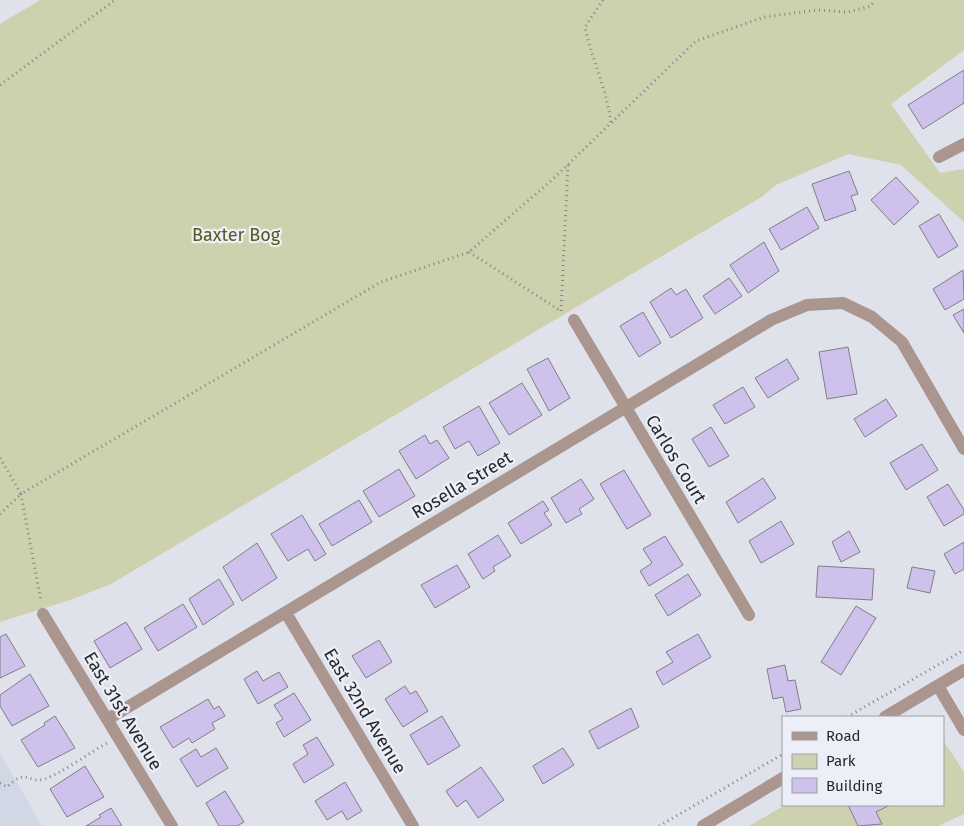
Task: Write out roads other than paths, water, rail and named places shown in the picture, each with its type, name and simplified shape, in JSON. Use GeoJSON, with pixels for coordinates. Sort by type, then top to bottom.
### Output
{"type":"FeatureCollection","features":[{"type":"Feature","properties":{"kind":"street"},"geometry":{"type":"LineString","coordinates":[[939,158],[964,144]]}},
{"type":"Feature","properties":{"kind":"street","name":"Rosella Street"},"geometry":{"type":"LineString","coordinates":[[108,719],[286,614],[624,407],[771,320],[806,305],[843,304],[872,316],[902,342],[964,449]]}},
{"type":"Feature","properties":{"kind":"street","name":"Carlos Court"},"geometry":{"type":"LineString","coordinates":[[574,320],[749,615]]}},
{"type":"Feature","properties":{"kind":"street","name":"East 31st Avenue"},"geometry":{"type":"LineString","coordinates":[[43,614],[172,826]]}},
{"type":"Feature","properties":{"kind":"street","name":"East 32nd Avenue"},"geometry":{"type":"LineString","coordinates":[[286,614],[413,826]]}},
{"type":"Feature","properties":{"kind":"street"},"geometry":{"type":"LineString","coordinates":[[887,716],[964,670]]}},
{"type":"Feature","properties":{"kind":"street"},"geometry":{"type":"LineString","coordinates":[[938,686],[964,730]]}},
{"type":"Feature","properties":{"kind":"street"},"geometry":{"type":"LineString","coordinates":[[703,826],[782,779]]}},
{"type":"Feature","properties":{"kind":"park label","name":"Baxter Bog"},"geometry":{"type":"Point","coordinates":[236,235]}}]}
